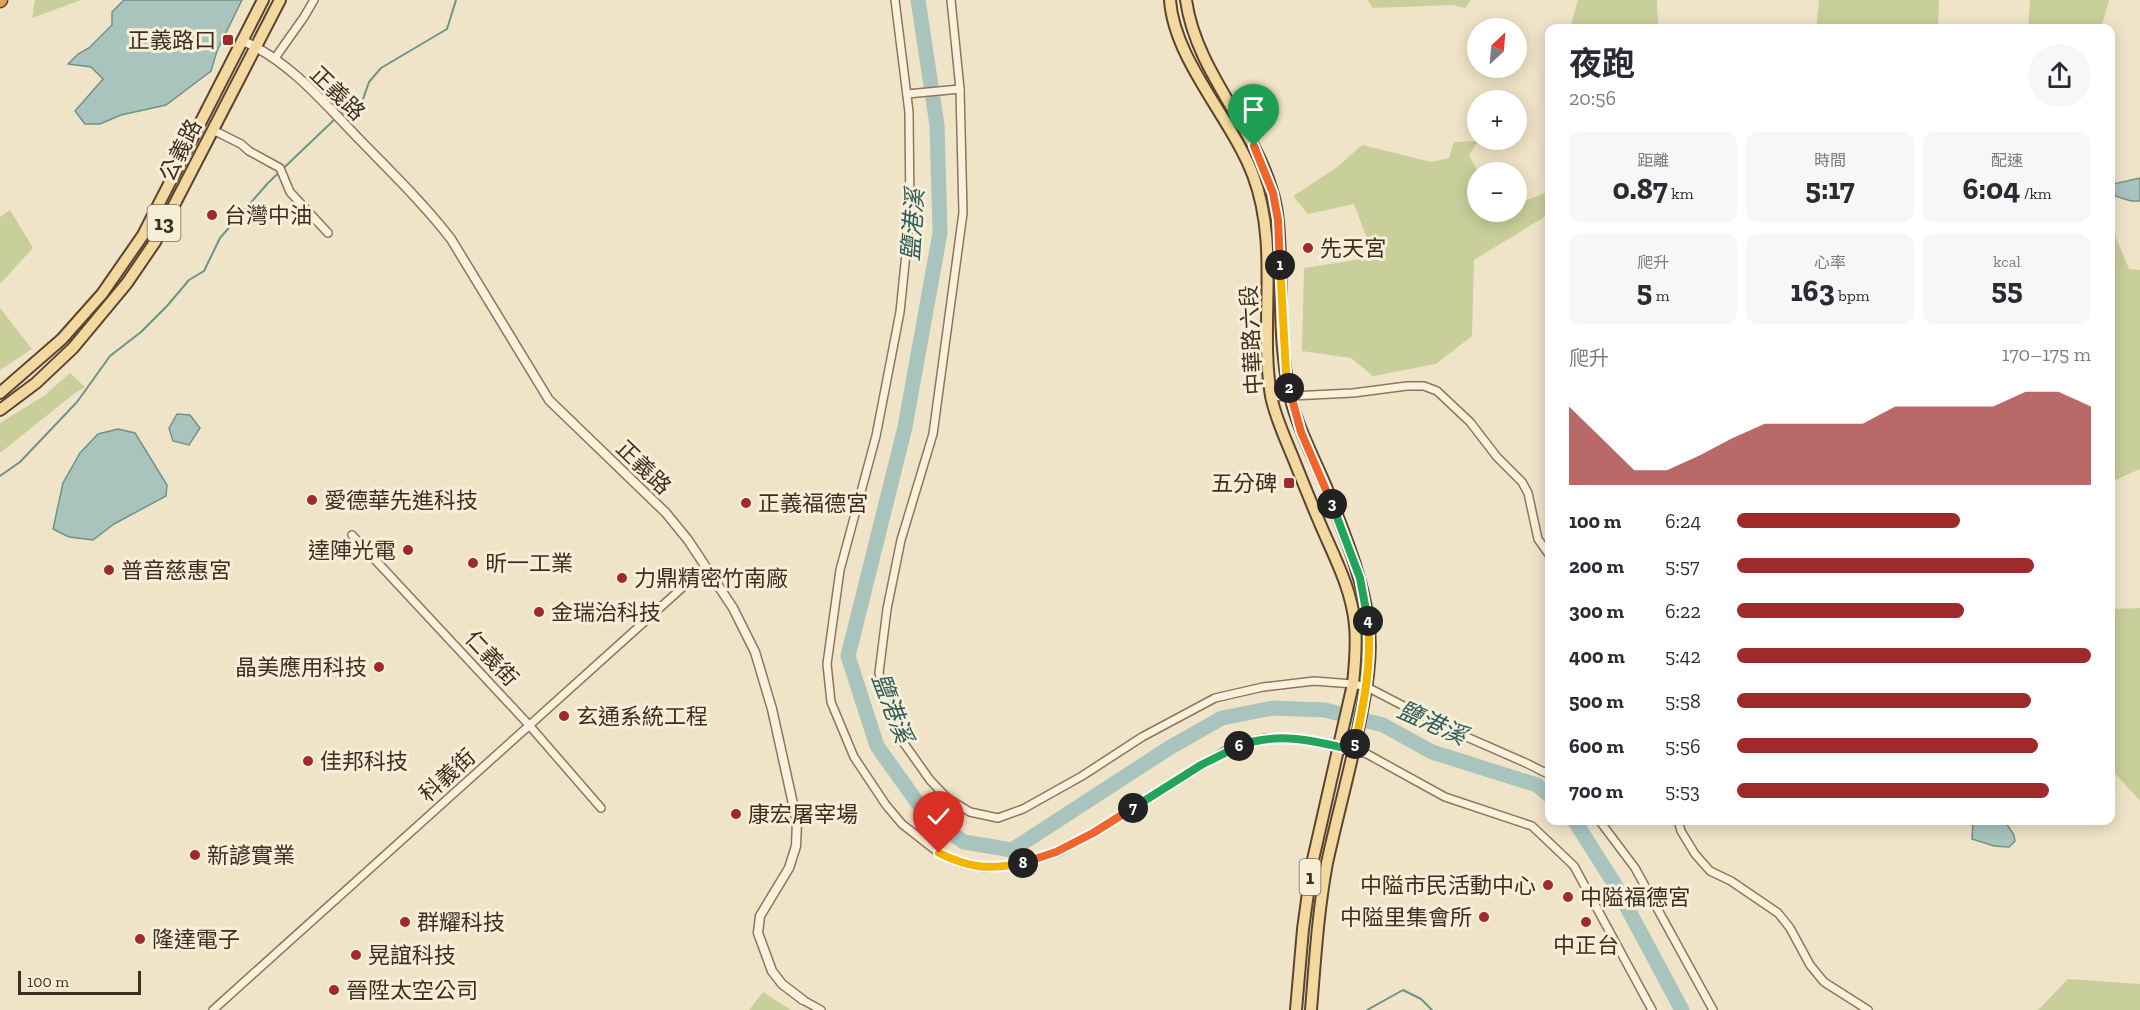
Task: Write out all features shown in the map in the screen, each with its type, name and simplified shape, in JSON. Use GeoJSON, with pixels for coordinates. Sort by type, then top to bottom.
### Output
{"type":"FeatureCollection","features":[{"type":"Feature","properties":{"kind":"main road","name":"公義路"},"geometry":{"type":"LineString","coordinates":[[0,393],[47,353],[78,321],[102,294],[143,235],[263,0]]}},
{"type":"Feature","properties":{"kind":"main road","name":"公義路"},"geometry":{"type":"LineString","coordinates":[[0,410],[36,383],[73,348],[114,300],[155,242],[280,0]]}},
{"type":"Feature","properties":{"kind":"main road","name":"中華路六段"},"geometry":{"type":"LineString","coordinates":[[1170,0],[1171,14],[1181,41],[1243,153],[1261,199],[1267,250],[1271,397],[1290,450],[1347,583],[1355,625],[1353,684]]}},
{"type":"Feature","properties":{"kind":"main road","name":"中華路六段"},"geometry":{"type":"LineString","coordinates":[[1186,0],[1193,34],[1202,55],[1254,146],[1273,193],[1278,220],[1283,336],[1290,395],[1301,432],[1326,489],[1360,578],[1370,637],[1367,687]]}},
{"type":"Feature","properties":{"kind":"main road","name":"1"},"geometry":{"type":"LineString","coordinates":[[1296,1010],[1306,901],[1312,864],[1353,684]]}},
{"type":"Feature","properties":{"kind":"main road","name":"1"},"geometry":{"type":"LineString","coordinates":[[1311,1010],[1321,900],[1327,864],[1367,687]]}},
{"type":"Feature","properties":{"kind":"street"},"geometry":{"type":"LineString","coordinates":[[276,58],[314,0]]}},
{"type":"Feature","properties":{"kind":"street"},"geometry":{"type":"LineString","coordinates":[[895,0],[909,112],[910,215],[900,312],[876,436],[840,570],[827,664],[831,702],[854,757],[886,805],[902,824],[939,853],[960,863],[985,868],[1020,864],[1056,852],[1093,833],[1217,756],[1248,742],[1266,738],[1292,738],[1353,750],[1367,754],[1445,797],[1532,826],[1574,866],[1652,1010]]}},
{"type":"Feature","properties":{"kind":"street"},"geometry":{"type":"LineString","coordinates":[[951,0],[960,89],[963,213],[933,434],[901,540],[886,609],[879,673],[888,709],[903,742],[930,780],[947,798],[970,812],[998,818],[1023,809],[1082,776],[1142,737],[1215,698],[1263,687],[1314,681],[1367,687],[1444,727],[1545,772]]}},
{"type":"Feature","properties":{"kind":"street","name":"正義路"},"geometry":{"type":"LineString","coordinates":[[243,41],[276,58],[337,116],[435,219],[451,239],[549,400],[666,513],[688,540],[733,608],[755,651],[772,709],[796,822],[796,846],[789,868],[760,916],[758,933],[772,971],[782,984],[803,1000]]}},
{"type":"Feature","properties":{"kind":"street"},"geometry":{"type":"LineString","coordinates":[[907,94],[960,89]]}},
{"type":"Feature","properties":{"kind":"street"},"geometry":{"type":"LineString","coordinates":[[213,130],[241,144],[281,171],[290,192],[328,232]]}},
{"type":"Feature","properties":{"kind":"street"},"geometry":{"type":"LineString","coordinates":[[1271,397],[1353,393],[1407,386],[1424,386],[1437,391],[1470,422],[1497,457],[1522,482],[1528,493],[1538,539],[1545,549]]}},
{"type":"Feature","properties":{"kind":"street","name":"仁義街"},"geometry":{"type":"LineString","coordinates":[[352,535],[530,725],[601,808]]}},
{"type":"Feature","properties":{"kind":"street","name":"科義街"},"geometry":{"type":"LineString","coordinates":[[213,1010],[683,586],[708,571]]}},
{"type":"Feature","properties":{"kind":"street"},"geometry":{"type":"LineString","coordinates":[[1603,825],[1635,868],[1713,1010]]}},
{"type":"Feature","properties":{"kind":"street"},"geometry":{"type":"LineString","coordinates":[[1680,825],[1695,854],[1710,872],[1731,881],[1778,913],[1790,928],[1810,965],[1824,981],[1868,1010]]}},
{"type":"Feature","properties":{"kind":"street"},"geometry":{"type":"LineString","coordinates":[[803,1000],[821,1010]]}},
{"type":"Feature","properties":{"kind":"green space"},"geometry":{"type":"Polygon","coordinates":[[[35,0],[81,0],[32,18],[35,0]]]}},
{"type":"Feature","properties":{"kind":"green space"},"geometry":{"type":"Polygon","coordinates":[[[1367,0],[1471,0],[1465,8],[1453,5],[1373,8],[1367,0]]]}},
{"type":"Feature","properties":{"kind":"green space"},"geometry":{"type":"Polygon","coordinates":[[[1578,0],[1657,0],[1658,24],[1571,24],[1578,0]]]}},
{"type":"Feature","properties":{"kind":"green space"},"geometry":{"type":"Polygon","coordinates":[[[1819,0],[1939,0],[1938,24],[1816,24],[1819,0]]]}},
{"type":"Feature","properties":{"kind":"green space"},"geometry":{"type":"Polygon","coordinates":[[[2030,0],[2109,0],[2102,24],[2028,24],[2030,0]]]}},
{"type":"Feature","properties":{"kind":"green space"},"geometry":{"type":"Polygon","coordinates":[[[1467,141],[1467,150],[1472,150],[1469,155],[1473,162],[1467,162],[1467,222],[1527,222],[1527,200],[1545,193],[1545,217],[1474,260],[1472,336],[1436,364],[1373,376],[1351,358],[1302,351],[1304,268],[1374,257],[1354,204],[1308,214],[1293,196],[1336,168],[1362,145],[1431,162],[1449,158],[1454,142],[1467,141]]]}},
{"type":"Feature","properties":{"kind":"green space"},"geometry":{"type":"Polygon","coordinates":[[[10,210],[33,248],[0,284],[0,217],[10,210]]]}},
{"type":"Feature","properties":{"kind":"green space"},"geometry":{"type":"Polygon","coordinates":[[[2115,236],[2129,269],[2140,270],[2140,469],[2115,480],[2115,236]]]}},
{"type":"Feature","properties":{"kind":"green space"},"geometry":{"type":"Polygon","coordinates":[[[0,308],[32,349],[0,370],[0,308]]]}},
{"type":"Feature","properties":{"kind":"green space"},"geometry":{"type":"Polygon","coordinates":[[[70,373],[85,387],[0,453],[0,423],[45,395],[70,373]]]}},
{"type":"Feature","properties":{"kind":"green space"},"geometry":{"type":"Polygon","coordinates":[[[2140,608],[2140,801],[2115,774],[2115,609],[2140,608]]]}},
{"type":"Feature","properties":{"kind":"green space"},"geometry":{"type":"Polygon","coordinates":[[[2068,979],[2140,984],[2140,1010],[2038,1010],[2068,979]]]}},
{"type":"Feature","properties":{"kind":"green space"},"geometry":{"type":"Polygon","coordinates":[[[763,992],[791,1010],[749,1010],[763,992]]]}},
{"type":"Feature","properties":{"kind":"water"},"geometry":{"type":"Polygon","coordinates":[[[124,0],[242,0],[217,51],[211,71],[166,105],[121,115],[100,124],[85,124],[75,111],[103,79],[91,67],[68,64],[78,54],[89,48],[112,25],[112,12],[124,0]]]}},
{"type":"Feature","properties":{"kind":"water"},"geometry":{"type":"Polygon","coordinates":[[[2140,178],[2140,201],[2115,196],[2115,184],[2140,178]]]}},
{"type":"Feature","properties":{"kind":"water"},"geometry":{"type":"Polygon","coordinates":[[[177,414],[190,415],[200,428],[189,445],[173,441],[169,428],[177,414]]]}},
{"type":"Feature","properties":{"kind":"water"},"geometry":{"type":"Polygon","coordinates":[[[118,429],[135,433],[167,485],[166,496],[114,524],[93,540],[69,537],[53,529],[63,483],[80,453],[98,434],[118,429]]]}},
{"type":"Feature","properties":{"kind":"water"},"geometry":{"type":"Polygon","coordinates":[[[1973,825],[2007,825],[2015,841],[2009,847],[1994,846],[1972,839],[1973,825]]]}},
{"type":"Feature","properties":{"kind":"waterway"},"geometry":{"type":"LineString","coordinates":[[340,114],[361,105],[369,82],[381,68],[447,29],[456,0]]}},
{"type":"Feature","properties":{"kind":"waterway","name":"鹽港溪"},"geometry":{"type":"LineString","coordinates":[[918,0],[937,125],[940,233],[905,427],[848,656],[877,746],[927,816],[964,842],[1012,850],[1169,748],[1222,718],[1273,708],[1325,710],[1383,725],[1432,752],[1537,785],[1545,792]]}},
{"type":"Feature","properties":{"kind":"waterway"},"geometry":{"type":"LineString","coordinates":[[0,476],[20,462],[77,402],[110,356],[141,332],[189,280],[204,271],[220,238],[268,183],[336,118]]}},
{"type":"Feature","properties":{"kind":"waterway","name":"鹽港溪"},"geometry":{"type":"LineString","coordinates":[[1577,825],[1614,883],[1682,1010]]}},
{"type":"Feature","properties":{"kind":"waterway"},"geometry":{"type":"LineString","coordinates":[[1367,1010],[1403,990],[1421,999],[1432,1010]]}},
{"type":"Feature","properties":{"kind":"place","name":"正義路口"},"geometry":{"type":"Point","coordinates":[228,40]}},
{"type":"Feature","properties":{"kind":"place","name":"台灣中油"},"geometry":{"type":"Point","coordinates":[212,215]}},
{"type":"Feature","properties":{"kind":"place","name":"先天宮"},"geometry":{"type":"Point","coordinates":[1308,248]}},
{"type":"Feature","properties":{"kind":"place","name":"五分碑"},"geometry":{"type":"Point","coordinates":[1289,483]}},
{"type":"Feature","properties":{"kind":"place","name":"愛德華先進科技"},"geometry":{"type":"Point","coordinates":[312,500]}},
{"type":"Feature","properties":{"kind":"place","name":"正義福德宮"},"geometry":{"type":"Point","coordinates":[746,503]}},
{"type":"Feature","properties":{"kind":"place","name":"達陣光電"},"geometry":{"type":"Point","coordinates":[408,550]}},
{"type":"Feature","properties":{"kind":"place","name":"昕一工業"},"geometry":{"type":"Point","coordinates":[473,563]}},
{"type":"Feature","properties":{"kind":"place","name":"普音慈惠宮"},"geometry":{"type":"Point","coordinates":[109,570]}},
{"type":"Feature","properties":{"kind":"place","name":"力鼎精密竹南廠"},"geometry":{"type":"Point","coordinates":[622,578]}},
{"type":"Feature","properties":{"kind":"place","name":"金瑞治科技"},"geometry":{"type":"Point","coordinates":[539,612]}},
{"type":"Feature","properties":{"kind":"place","name":"晶美應用科技"},"geometry":{"type":"Point","coordinates":[379,667]}},
{"type":"Feature","properties":{"kind":"place","name":"玄通系統工程"},"geometry":{"type":"Point","coordinates":[564,716]}},
{"type":"Feature","properties":{"kind":"place","name":"佳邦科技"},"geometry":{"type":"Point","coordinates":[308,761]}},
{"type":"Feature","properties":{"kind":"place","name":"康宏屠宰場"},"geometry":{"type":"Point","coordinates":[736,814]}},
{"type":"Feature","properties":{"kind":"place","name":"新諺實業"},"geometry":{"type":"Point","coordinates":[195,855]}},
{"type":"Feature","properties":{"kind":"place","name":"中隘市民活動中心"},"geometry":{"type":"Point","coordinates":[1548,885]}},
{"type":"Feature","properties":{"kind":"place","name":"中隘福德宮"},"geometry":{"type":"Point","coordinates":[1568,897]}},
{"type":"Feature","properties":{"kind":"place","name":"中隘里集會所"},"geometry":{"type":"Point","coordinates":[1484,917]}},
{"type":"Feature","properties":{"kind":"place","name":"群耀科技"},"geometry":{"type":"Point","coordinates":[405,922]}},
{"type":"Feature","properties":{"kind":"place","name":"中正台"},"geometry":{"type":"Point","coordinates":[1586,922]}},
{"type":"Feature","properties":{"kind":"place","name":"隆達電子"},"geometry":{"type":"Point","coordinates":[140,939]}},
{"type":"Feature","properties":{"kind":"place","name":"晃誼科技"},"geometry":{"type":"Point","coordinates":[356,955]}},
{"type":"Feature","properties":{"kind":"place","name":"晉陞太空公司"},"geometry":{"type":"Point","coordinates":[334,990]}},
{"type":"Feature","properties":{"kind":"route"},"geometry":{"type":"LineString","coordinates":[[939,853],[960,863],[985,868],[1020,864],[1056,852],[1093,833],[1201,765],[1248,742],[1266,738],[1292,738],[1353,750],[1367,687],[1370,637],[1368,618],[1360,578],[1326,489],[1301,432],[1290,395],[1286,372],[1278,220],[1273,193],[1254,146]]}}]}
